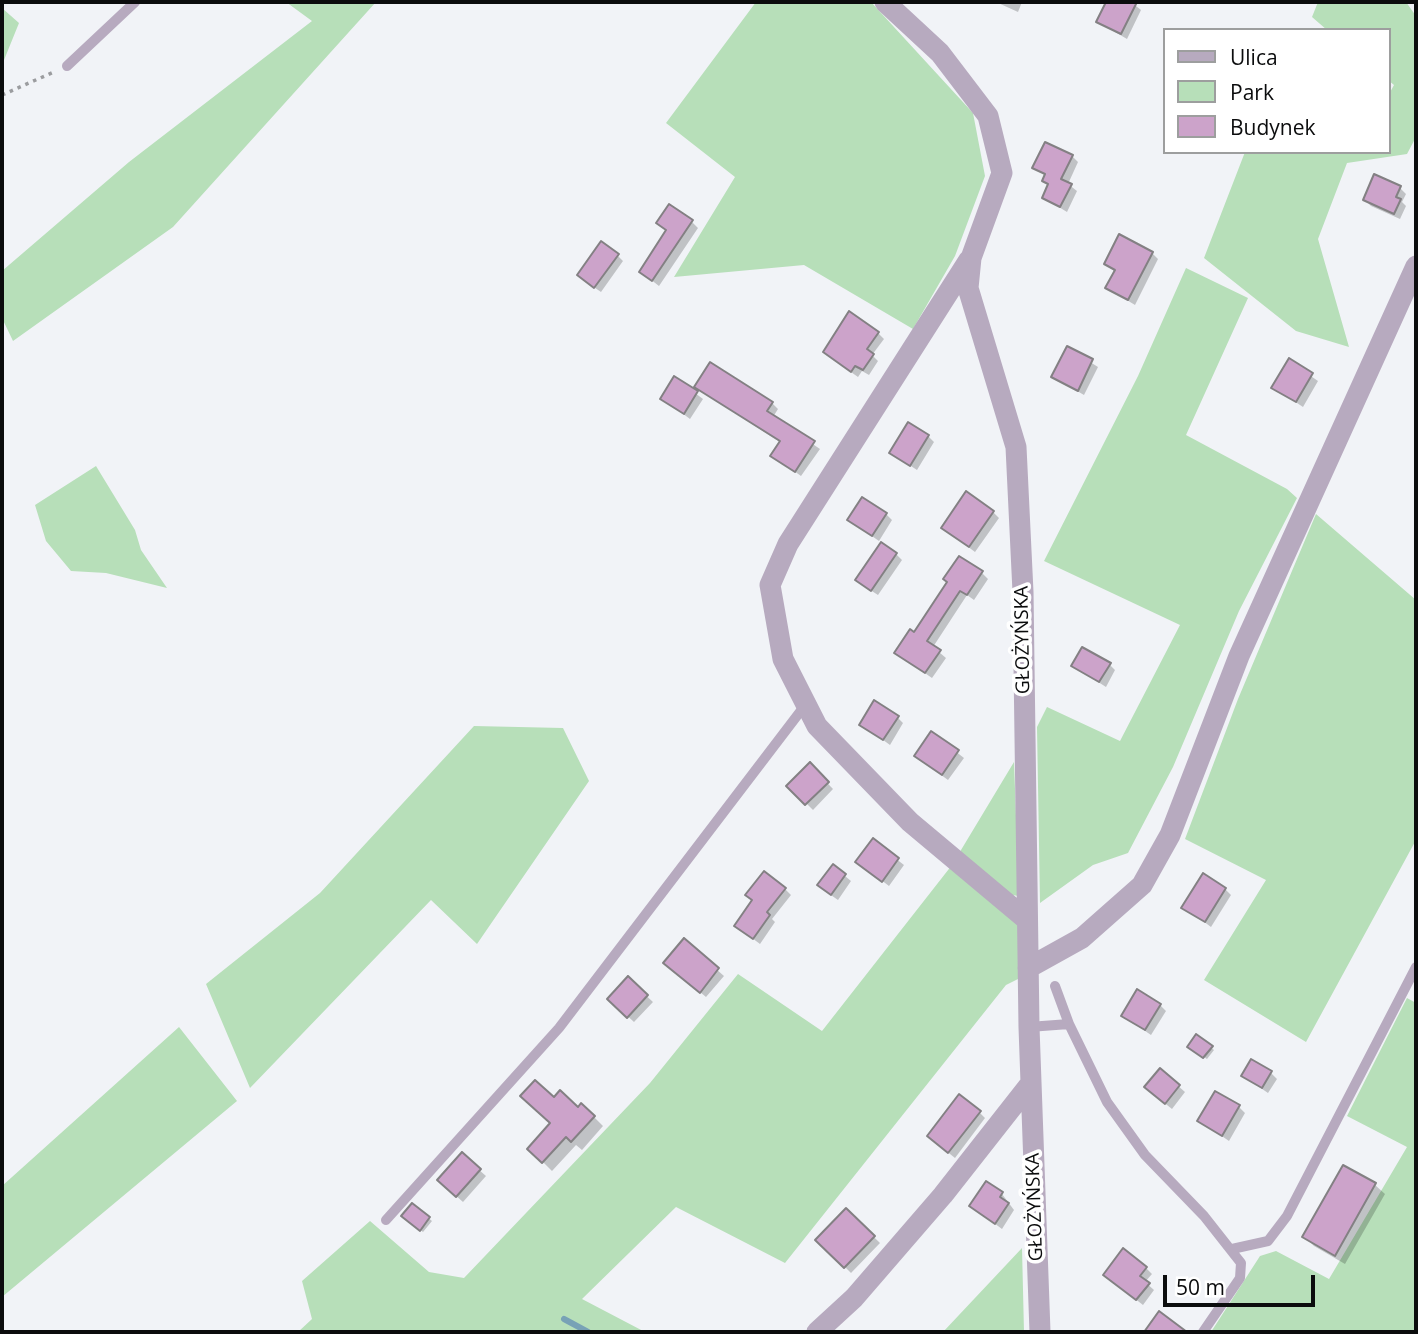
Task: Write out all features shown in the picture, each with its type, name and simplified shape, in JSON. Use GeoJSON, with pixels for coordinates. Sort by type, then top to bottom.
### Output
{"type":"FeatureCollection","features":[{"type":"Feature","properties":{"kind":"street","name":"GŁOŻYŃSKA"},"geometry":{"type":"LineString","coordinates":[[885,2],[940,53],[988,116],[1002,173],[971,258],[968,288],[1016,447],[1023,592],[1029,1027],[1040,1332]]}},
{"type":"Feature","properties":{"kind":"street"},"geometry":{"type":"LineString","coordinates":[[971,258],[788,544],[770,585],[782,659],[817,726],[910,822],[1027,920]]}},
{"type":"Feature","properties":{"kind":"street"},"geometry":{"type":"LineString","coordinates":[[1028,968],[1082,938],[1142,885],[1170,835],[1239,656],[1416,266]]}},
{"type":"Feature","properties":{"kind":"street"},"geometry":{"type":"LineString","coordinates":[[817,1332],[854,1298],[943,1195],[1031,1083]]}},
{"type":"Feature","properties":{"kind":"lane"},"geometry":{"type":"LineString","coordinates":[[67,66],[135,2]]}},
{"type":"Feature","properties":{"kind":"lane"},"geometry":{"type":"LineString","coordinates":[[386,1220],[559,1028],[806,704]]}},
{"type":"Feature","properties":{"kind":"lane"},"geometry":{"type":"LineString","coordinates":[[1232,1249],[1268,1241],[1287,1216],[1416,967]]}},
{"type":"Feature","properties":{"kind":"lane"},"geometry":{"type":"LineString","coordinates":[[1055,986],[1069,1024],[1107,1102],[1145,1155],[1232,1249],[1241,1263],[1240,1278],[1202,1332]]}},
{"type":"Feature","properties":{"kind":"lane"},"geometry":{"type":"LineString","coordinates":[[1029,1027],[1069,1024]]}},
{"type":"Feature","properties":{"kind":"path"},"geometry":{"type":"LineString","coordinates":[[2,95],[67,66]]}},
{"type":"Feature","properties":{"kind":"green space"},"geometry":{"type":"Polygon","coordinates":[[[286,2],[376,2],[173,227],[13,341],[2,318],[2,271],[129,162],[312,21],[286,2]]]}},
{"type":"Feature","properties":{"kind":"green space"},"geometry":{"type":"Polygon","coordinates":[[[756,2],[871,2],[973,113],[985,176],[955,256],[913,329],[804,265],[674,277],[735,177],[666,123],[756,2]]]}},
{"type":"Feature","properties":{"kind":"green space"},"geometry":{"type":"Polygon","coordinates":[[[1318,2],[1406,2],[1416,16],[1416,137],[1407,154],[1347,163],[1318,239],[1349,347],[1296,331],[1204,258],[1244,154],[1390,154],[1390,92],[1394,85],[1390,82],[1390,28],[1325,28],[1312,17],[1318,2]]]}},
{"type":"Feature","properties":{"kind":"green space"},"geometry":{"type":"Polygon","coordinates":[[[2,8],[19,23],[2,65],[2,8]]]}},
{"type":"Feature","properties":{"kind":"green space"},"geometry":{"type":"Polygon","coordinates":[[[1186,268],[1248,298],[1186,435],[1287,489],[1297,498],[1239,611],[1173,767],[1128,853],[1093,865],[1040,903],[1037,727],[1047,707],[1120,741],[1180,625],[1044,561],[1138,376],[1186,268]]]}},
{"type":"Feature","properties":{"kind":"green space"},"geometry":{"type":"Polygon","coordinates":[[[96,466],[135,530],[141,550],[167,588],[106,573],[71,571],[46,541],[35,505],[96,466]]]}},
{"type":"Feature","properties":{"kind":"green space"},"geometry":{"type":"Polygon","coordinates":[[[1316,514],[1416,600],[1416,840],[1306,1042],[1204,980],[1266,880],[1185,839],[1238,699],[1316,514]]]}},
{"type":"Feature","properties":{"kind":"green space"},"geometry":{"type":"Polygon","coordinates":[[[474,726],[563,728],[589,781],[477,944],[431,900],[250,1088],[206,984],[320,893],[474,726]]]}},
{"type":"Feature","properties":{"kind":"green space"},"geometry":{"type":"Polygon","coordinates":[[[1014,762],[1019,896],[1005,894],[958,855],[1014,762]]]}},
{"type":"Feature","properties":{"kind":"green space"},"geometry":{"type":"Polygon","coordinates":[[[952,865],[1018,925],[1020,978],[1006,985],[785,1263],[676,1207],[582,1299],[645,1332],[298,1332],[312,1319],[302,1281],[370,1221],[429,1272],[464,1278],[650,1083],[738,974],[822,1031],[952,865]]]}},
{"type":"Feature","properties":{"kind":"green space"},"geometry":{"type":"Polygon","coordinates":[[[1407,998],[1416,1003],[1416,1332],[1211,1332],[1260,1256],[1276,1251],[1329,1279],[1407,1147],[1347,1116],[1407,998]]]}},
{"type":"Feature","properties":{"kind":"green space"},"geometry":{"type":"Polygon","coordinates":[[[179,1027],[237,1101],[2,1297],[2,1186],[179,1027]]]}},
{"type":"Feature","properties":{"kind":"green space"},"geometry":{"type":"Polygon","coordinates":[[[1022,1248],[1024,1332],[943,1332],[1022,1248]]]}},
{"type":"Feature","properties":{"kind":"building"},"geometry":{"type":"Polygon","coordinates":[[[1106,2],[1137,2],[1121,34],[1096,22],[1106,2]]]}},
{"type":"Feature","properties":{"kind":"building"},"geometry":{"type":"Polygon","coordinates":[[[1045,142],[1073,155],[1061,179],[1072,184],[1060,207],[1042,198],[1048,184],[1042,181],[1045,174],[1032,168],[1045,142]]]}},
{"type":"Feature","properties":{"kind":"building"},"geometry":{"type":"Polygon","coordinates":[[[1374,174],[1401,186],[1396,197],[1401,199],[1394,214],[1363,200],[1374,174]]]}},
{"type":"Feature","properties":{"kind":"building"},"geometry":{"type":"Polygon","coordinates":[[[669,204],[693,220],[652,281],[639,272],[666,230],[656,223],[669,204]]]}},
{"type":"Feature","properties":{"kind":"building"},"geometry":{"type":"Polygon","coordinates":[[[1119,234],[1153,252],[1128,300],[1105,288],[1115,270],[1104,264],[1119,234]]]}},
{"type":"Feature","properties":{"kind":"building"},"geometry":{"type":"Polygon","coordinates":[[[601,241],[619,254],[594,288],[577,275],[601,241]]]}},
{"type":"Feature","properties":{"kind":"building"},"geometry":{"type":"Polygon","coordinates":[[[849,311],[879,332],[867,349],[874,354],[863,370],[855,366],[851,372],[823,352],[849,311]]]}},
{"type":"Feature","properties":{"kind":"building"},"geometry":{"type":"Polygon","coordinates":[[[1067,346],[1093,359],[1078,391],[1051,377],[1067,346]]]}},
{"type":"Feature","properties":{"kind":"building"},"geometry":{"type":"Polygon","coordinates":[[[1289,358],[1313,373],[1296,402],[1271,388],[1289,358]]]}},
{"type":"Feature","properties":{"kind":"building"},"geometry":{"type":"Polygon","coordinates":[[[710,362],[773,402],[767,411],[815,441],[795,472],[770,456],[780,441],[694,387],[710,362]]]}},
{"type":"Feature","properties":{"kind":"building"},"geometry":{"type":"Polygon","coordinates":[[[674,376],[698,391],[684,414],[660,399],[674,376]]]}},
{"type":"Feature","properties":{"kind":"building"},"geometry":{"type":"Polygon","coordinates":[[[908,422],[929,435],[910,466],[889,453],[908,422]]]}},
{"type":"Feature","properties":{"kind":"building"},"geometry":{"type":"Polygon","coordinates":[[[966,491],[994,511],[969,547],[941,528],[966,491]]]}},
{"type":"Feature","properties":{"kind":"building"},"geometry":{"type":"Polygon","coordinates":[[[862,497],[887,513],[872,536],[847,520],[862,497]]]}},
{"type":"Feature","properties":{"kind":"building"},"geometry":{"type":"Polygon","coordinates":[[[881,542],[897,553],[871,591],[855,580],[881,542]]]}},
{"type":"Feature","properties":{"kind":"building"},"geometry":{"type":"Polygon","coordinates":[[[959,556],[983,571],[967,595],[960,591],[927,641],[941,650],[925,673],[894,653],[910,629],[914,632],[947,582],[943,579],[959,556]]]}},
{"type":"Feature","properties":{"kind":"building"},"geometry":{"type":"Polygon","coordinates":[[[1082,647],[1111,663],[1099,682],[1071,666],[1082,647]]]}},
{"type":"Feature","properties":{"kind":"building"},"geometry":{"type":"Polygon","coordinates":[[[874,700],[899,716],[883,740],[859,725],[874,700]]]}},
{"type":"Feature","properties":{"kind":"building"},"geometry":{"type":"Polygon","coordinates":[[[931,731],[959,750],[942,775],[914,756],[931,731]]]}},
{"type":"Feature","properties":{"kind":"building"},"geometry":{"type":"Polygon","coordinates":[[[810,762],[829,782],[805,805],[786,786],[810,762]]]}},
{"type":"Feature","properties":{"kind":"building"},"geometry":{"type":"Polygon","coordinates":[[[873,838],[899,858],[882,882],[855,862],[873,838]]]}},
{"type":"Feature","properties":{"kind":"building"},"geometry":{"type":"Polygon","coordinates":[[[833,864],[846,874],[831,895],[817,885],[833,864]]]}},
{"type":"Feature","properties":{"kind":"building"},"geometry":{"type":"Polygon","coordinates":[[[764,871],[786,888],[767,912],[770,915],[753,939],[734,926],[752,900],[745,895],[764,871]]]}},
{"type":"Feature","properties":{"kind":"building"},"geometry":{"type":"Polygon","coordinates":[[[1203,873],[1226,888],[1205,922],[1181,908],[1203,873]]]}},
{"type":"Feature","properties":{"kind":"building"},"geometry":{"type":"Polygon","coordinates":[[[684,938],[719,968],[700,993],[663,963],[684,938]]]}},
{"type":"Feature","properties":{"kind":"building"},"geometry":{"type":"Polygon","coordinates":[[[628,976],[648,995],[627,1018],[607,999],[628,976]]]}},
{"type":"Feature","properties":{"kind":"building"},"geometry":{"type":"Polygon","coordinates":[[[1137,989],[1161,1004],[1145,1030],[1121,1016],[1137,989]]]}},
{"type":"Feature","properties":{"kind":"building"},"geometry":{"type":"Polygon","coordinates":[[[1196,1034],[1213,1046],[1203,1058],[1187,1047],[1196,1034]]]}},
{"type":"Feature","properties":{"kind":"building"},"geometry":{"type":"Polygon","coordinates":[[[1251,1059],[1272,1071],[1262,1088],[1241,1076],[1251,1059]]]}},
{"type":"Feature","properties":{"kind":"building"},"geometry":{"type":"Polygon","coordinates":[[[1160,1068],[1180,1085],[1165,1104],[1144,1087],[1160,1068]]]}},
{"type":"Feature","properties":{"kind":"building"},"geometry":{"type":"Polygon","coordinates":[[[535,1080],[554,1097],[560,1090],[578,1107],[581,1103],[595,1116],[571,1142],[566,1137],[542,1163],[527,1149],[550,1123],[520,1096],[535,1080]]]}},
{"type":"Feature","properties":{"kind":"building"},"geometry":{"type":"Polygon","coordinates":[[[1215,1091],[1240,1105],[1222,1136],[1197,1121],[1215,1091]]]}},
{"type":"Feature","properties":{"kind":"building"},"geometry":{"type":"Polygon","coordinates":[[[959,1094],[981,1111],[948,1153],[927,1136],[959,1094]]]}},
{"type":"Feature","properties":{"kind":"building"},"geometry":{"type":"Polygon","coordinates":[[[462,1152],[481,1169],[456,1197],[437,1180],[462,1152]]]}},
{"type":"Feature","properties":{"kind":"building"},"geometry":{"type":"Polygon","coordinates":[[[1343,1165],[1376,1183],[1335,1256],[1302,1237],[1343,1165]]]}},
{"type":"Feature","properties":{"kind":"building"},"geometry":{"type":"Polygon","coordinates":[[[986,1181],[1003,1192],[1000,1197],[1009,1203],[995,1224],[969,1206],[986,1181]]]}},
{"type":"Feature","properties":{"kind":"building"},"geometry":{"type":"Polygon","coordinates":[[[412,1203],[430,1217],[420,1231],[401,1216],[412,1203]]]}},
{"type":"Feature","properties":{"kind":"building"},"geometry":{"type":"Polygon","coordinates":[[[846,1208],[875,1236],[844,1268],[815,1240],[846,1208]]]}},
{"type":"Feature","properties":{"kind":"building"},"geometry":{"type":"Polygon","coordinates":[[[1123,1248],[1147,1267],[1140,1276],[1150,1283],[1136,1300],[1103,1275],[1123,1248]]]}},
{"type":"Feature","properties":{"kind":"building"},"geometry":{"type":"Polygon","coordinates":[[[1159,1311],[1187,1332],[1144,1332],[1159,1311]]]}},
{"type":"Feature","properties":{"kind":"waterway"},"geometry":{"type":"LineString","coordinates":[[564,1319],[588,1332]]}}]}
